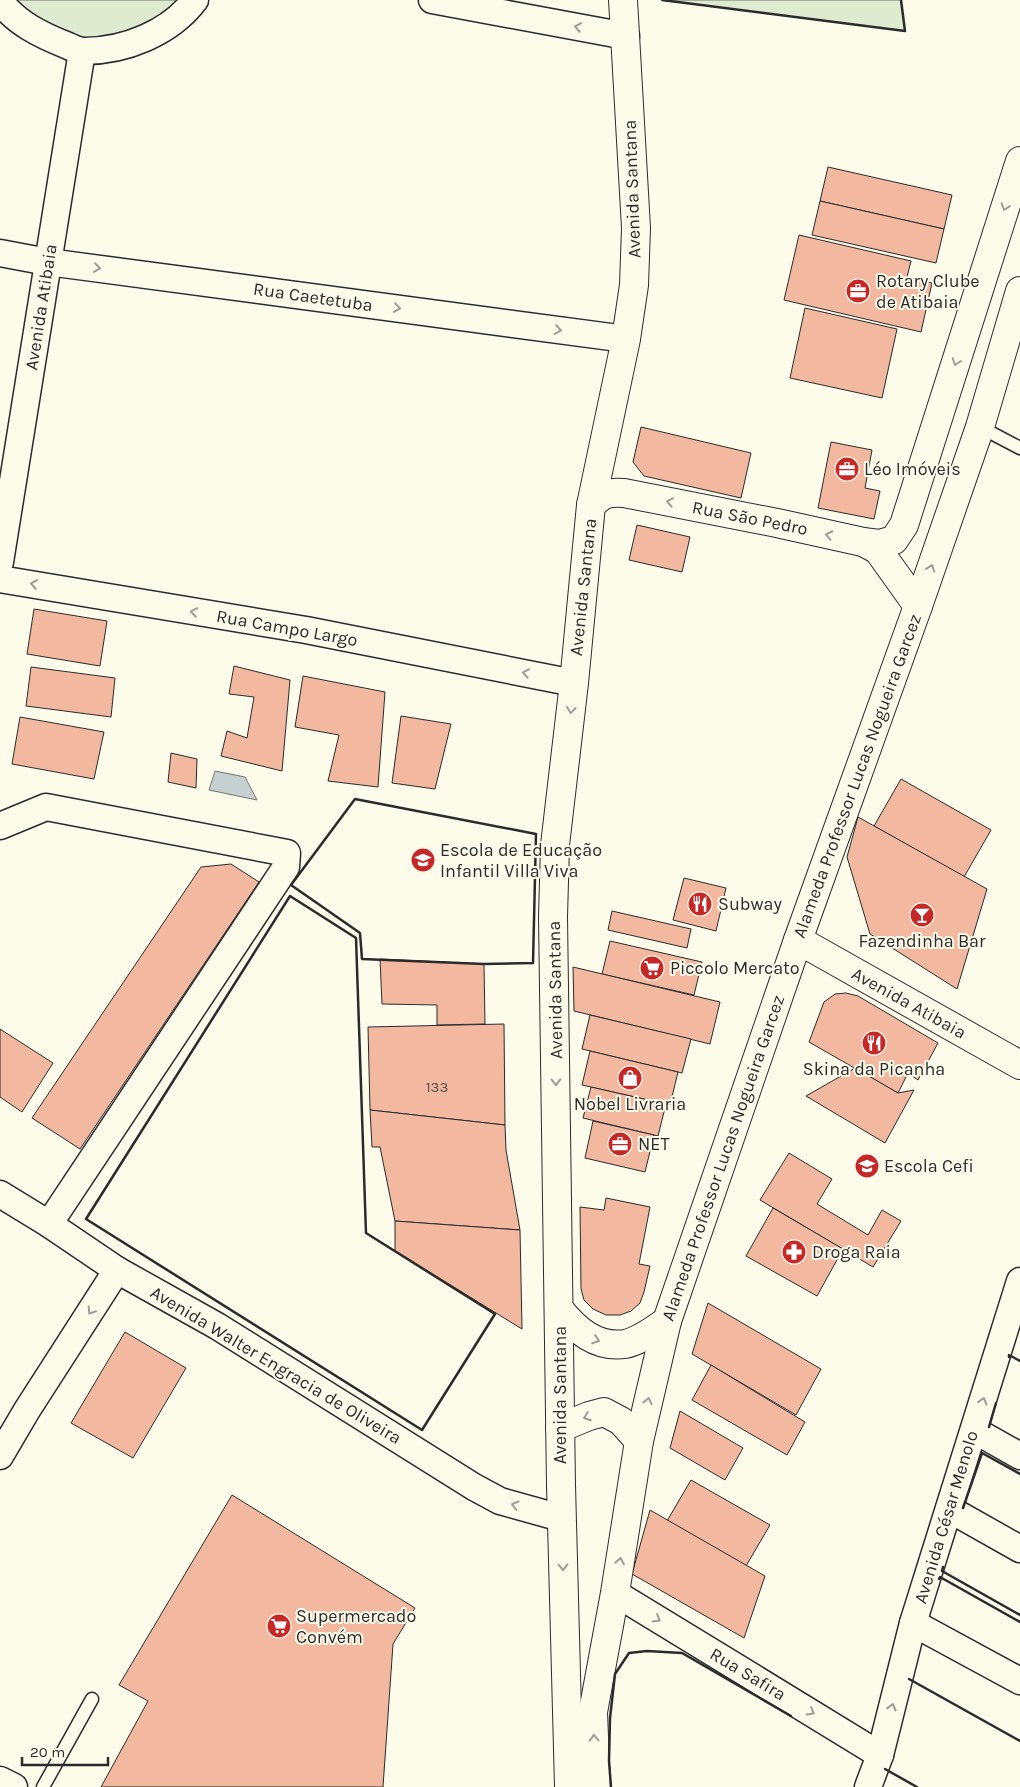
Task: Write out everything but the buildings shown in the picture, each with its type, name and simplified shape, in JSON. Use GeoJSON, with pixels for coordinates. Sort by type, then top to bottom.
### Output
{"type":"FeatureCollection","features":[{"type":"Feature","properties":{"kind":"main road","name":"Avenida Santana"},"geometry":{"type":"LineString","coordinates":[[561,1518],[553,917],[555,845],[574,683],[591,505],[626,339],[634,285],[636,228],[623,0]]}},
{"type":"Feature","properties":{"kind":"main road","name":"Rua São Pedro"},"geometry":{"type":"LineString","coordinates":[[591,505],[601,496],[610,492],[624,493],[863,542],[879,544],[894,540],[904,525],[1020,161]]}},
{"type":"Feature","properties":{"kind":"main road","name":"Alameda Professor Lucas Nogueira Garcez"},"geometry":{"type":"LineString","coordinates":[[596,1787],[593,1712],[615,1593],[639,1441],[667,1321],[798,940],[980,427],[1020,294]]}},
{"type":"Feature","properties":{"kind":"main road"},"geometry":{"type":"LineString","coordinates":[[600,465],[604,478],[608,483],[624,493]]}},
{"type":"Feature","properties":{"kind":"main road"},"geometry":{"type":"LineString","coordinates":[[863,542],[878,550],[918,606]]}},
{"type":"Feature","properties":{"kind":"main road","name":"Avenida Atibaia"},"geometry":{"type":"LineString","coordinates":[[798,940],[1020,1065]]}},
{"type":"Feature","properties":{"kind":"main road"},"geometry":{"type":"LineString","coordinates":[[559,1309],[571,1324],[589,1338],[605,1343],[626,1344],[667,1321]]}},
{"type":"Feature","properties":{"kind":"main road"},"geometry":{"type":"LineString","coordinates":[[560,1428],[604,1412],[621,1422],[639,1441]]}},
{"type":"Feature","properties":{"kind":"main road"},"geometry":{"type":"LineString","coordinates":[[561,1518],[569,1787]]}},
{"type":"Feature","properties":{"kind":"street"},"geometry":{"type":"LineString","coordinates":[[0,0],[6,10],[38,34],[82,51],[115,47],[153,36],[185,13],[195,0]]}},
{"type":"Feature","properties":{"kind":"street"},"geometry":{"type":"LineString","coordinates":[[432,0],[626,36]]}},
{"type":"Feature","properties":{"kind":"street","name":"Avenida Atibaia"},"geometry":{"type":"LineString","coordinates":[[0,562],[82,51]]}},
{"type":"Feature","properties":{"kind":"street","name":"Rua Caetetuba"},"geometry":{"type":"LineString","coordinates":[[0,253],[48,262],[626,339]]}},
{"type":"Feature","properties":{"kind":"street","name":"Rua Campo Largo"},"geometry":{"type":"LineString","coordinates":[[0,579],[306,630],[574,683]]}},
{"type":"Feature","properties":{"kind":"street"},"geometry":{"type":"LineString","coordinates":[[0,826],[46,807],[287,853],[286,867],[49,1224]]}},
{"type":"Feature","properties":{"kind":"street","name":"Avenida Walter Engracia de Oliveira"},"geometry":{"type":"LineString","coordinates":[[0,1194],[49,1224],[117,1270],[217,1326],[474,1487],[500,1501],[561,1518]]}},
{"type":"Feature","properties":{"kind":"street"},"geometry":{"type":"LineString","coordinates":[[0,1456],[27,1410],[117,1270]]}},
{"type":"Feature","properties":{"kind":"street","name":"Avenida César Menolo"},"geometry":{"type":"LineString","coordinates":[[868,1787],[880,1755],[913,1623],[1020,1281]]}},
{"type":"Feature","properties":{"kind":"street"},"geometry":{"type":"LineString","coordinates":[[974,1430],[1020,1456]]}},
{"type":"Feature","properties":{"kind":"street"},"geometry":{"type":"LineString","coordinates":[[949,1509],[1020,1549]]}},
{"type":"Feature","properties":{"kind":"street","name":"Rua Safira"},"geometry":{"type":"LineString","coordinates":[[615,1593],[880,1755]]}},
{"type":"Feature","properties":{"kind":"street"},"geometry":{"type":"LineString","coordinates":[[913,1623],[1020,1681]]}},
{"type":"Feature","properties":{"kind":"street"},"geometry":{"type":"LineString","coordinates":[[0,1780],[14,1787]]}},
{"type":"Feature","properties":{"kind":"lane"},"geometry":{"type":"LineString","coordinates":[[980,427],[1020,448]]}},
{"type":"Feature","properties":{"kind":"lane"},"geometry":{"type":"LineString","coordinates":[[43,1787],[92,1700]]}},
{"type":"Feature","properties":{"kind":"green space"},"geometry":{"type":"Polygon","coordinates":[[[0,0],[195,0],[185,13],[82,51],[0,0]]]}},
{"type":"Feature","properties":{"kind":"green space"},"geometry":{"type":"Polygon","coordinates":[[[662,0],[901,0],[905,31],[662,0]]]}},
{"type":"Feature","properties":{"kind":"shaded area"},"geometry":{"type":"Polygon","coordinates":[[[215,771],[245,777],[257,800],[209,790],[215,771]]]}},
{"type":"Feature","properties":{"kind":"wall"},"geometry":{"type":"LineString","coordinates":[[662,0],[905,31],[901,0]]}},
{"type":"Feature","properties":{"kind":"wall"},"geometry":{"type":"LineString","coordinates":[[355,799],[536,834],[533,963],[484,964],[362,959],[360,933],[291,885],[355,799]]}},
{"type":"Feature","properties":{"kind":"wall"},"geometry":{"type":"LineString","coordinates":[[290,896],[356,938],[366,1233],[495,1314],[422,1430],[86,1219],[290,896]]}},
{"type":"Feature","properties":{"kind":"wall"},"geometry":{"type":"LineString","coordinates":[[1009,1357],[1009,1355],[1020,1361]]}},
{"type":"Feature","properties":{"kind":"wall"},"geometry":{"type":"LineString","coordinates":[[989,1427],[996,1403]]}},
{"type":"Feature","properties":{"kind":"wall"},"geometry":{"type":"LineString","coordinates":[[963,1508],[982,1453],[1020,1474]]}},
{"type":"Feature","properties":{"kind":"wall"},"geometry":{"type":"LineString","coordinates":[[943,1567],[942,1571],[1020,1615]]}},
{"type":"Feature","properties":{"kind":"wall"},"geometry":{"type":"LineString","coordinates":[[939,1579],[940,1577],[1020,1622]]}},
{"type":"Feature","properties":{"kind":"wall"},"geometry":{"type":"LineString","coordinates":[[611,1787],[609,1761],[610,1718],[615,1674],[629,1653],[647,1651],[682,1653],[791,1716]]}},
{"type":"Feature","properties":{"kind":"wall"},"geometry":{"type":"LineString","coordinates":[[909,1679],[1020,1741]]}},
{"type":"Feature","properties":{"kind":"wall"},"geometry":{"type":"LineString","coordinates":[[885,1769],[917,1787]]}},
{"type":"Feature","properties":{"kind":"place","name":"Rotary Clube de Atibaia"},"geometry":{"type":"Point","coordinates":[858,291]}},
{"type":"Feature","properties":{"kind":"place","name":"Léo Imóveis"},"geometry":{"type":"Point","coordinates":[847,469]}},
{"type":"Feature","properties":{"kind":"place","name":"Escola de Educação Infantil Villa Viva"},"geometry":{"type":"Point","coordinates":[423,860]}},
{"type":"Feature","properties":{"kind":"place","name":"Subway"},"geometry":{"type":"Point","coordinates":[700,904]}},
{"type":"Feature","properties":{"kind":"place","name":"Fazendinha Bar"},"geometry":{"type":"Point","coordinates":[922,915]}},
{"type":"Feature","properties":{"kind":"place","name":"Piccolo Mercato"},"geometry":{"type":"Point","coordinates":[652,968]}},
{"type":"Feature","properties":{"kind":"place","name":"Skina da Picanha"},"geometry":{"type":"Point","coordinates":[874,1043]}},
{"type":"Feature","properties":{"kind":"place","name":"Nobel Livraria"},"geometry":{"type":"Point","coordinates":[630,1078]}},
{"type":"Feature","properties":{"kind":"place","name":"NET"},"geometry":{"type":"Point","coordinates":[620,1144]}},
{"type":"Feature","properties":{"kind":"place","name":"Escola Cefi"},"geometry":{"type":"Point","coordinates":[867,1166]}},
{"type":"Feature","properties":{"kind":"place","name":"Droga Raia"},"geometry":{"type":"Point","coordinates":[794,1252]}},
{"type":"Feature","properties":{"kind":"place","name":"Supermercado Convém"},"geometry":{"type":"Point","coordinates":[279,1626]}}]}
